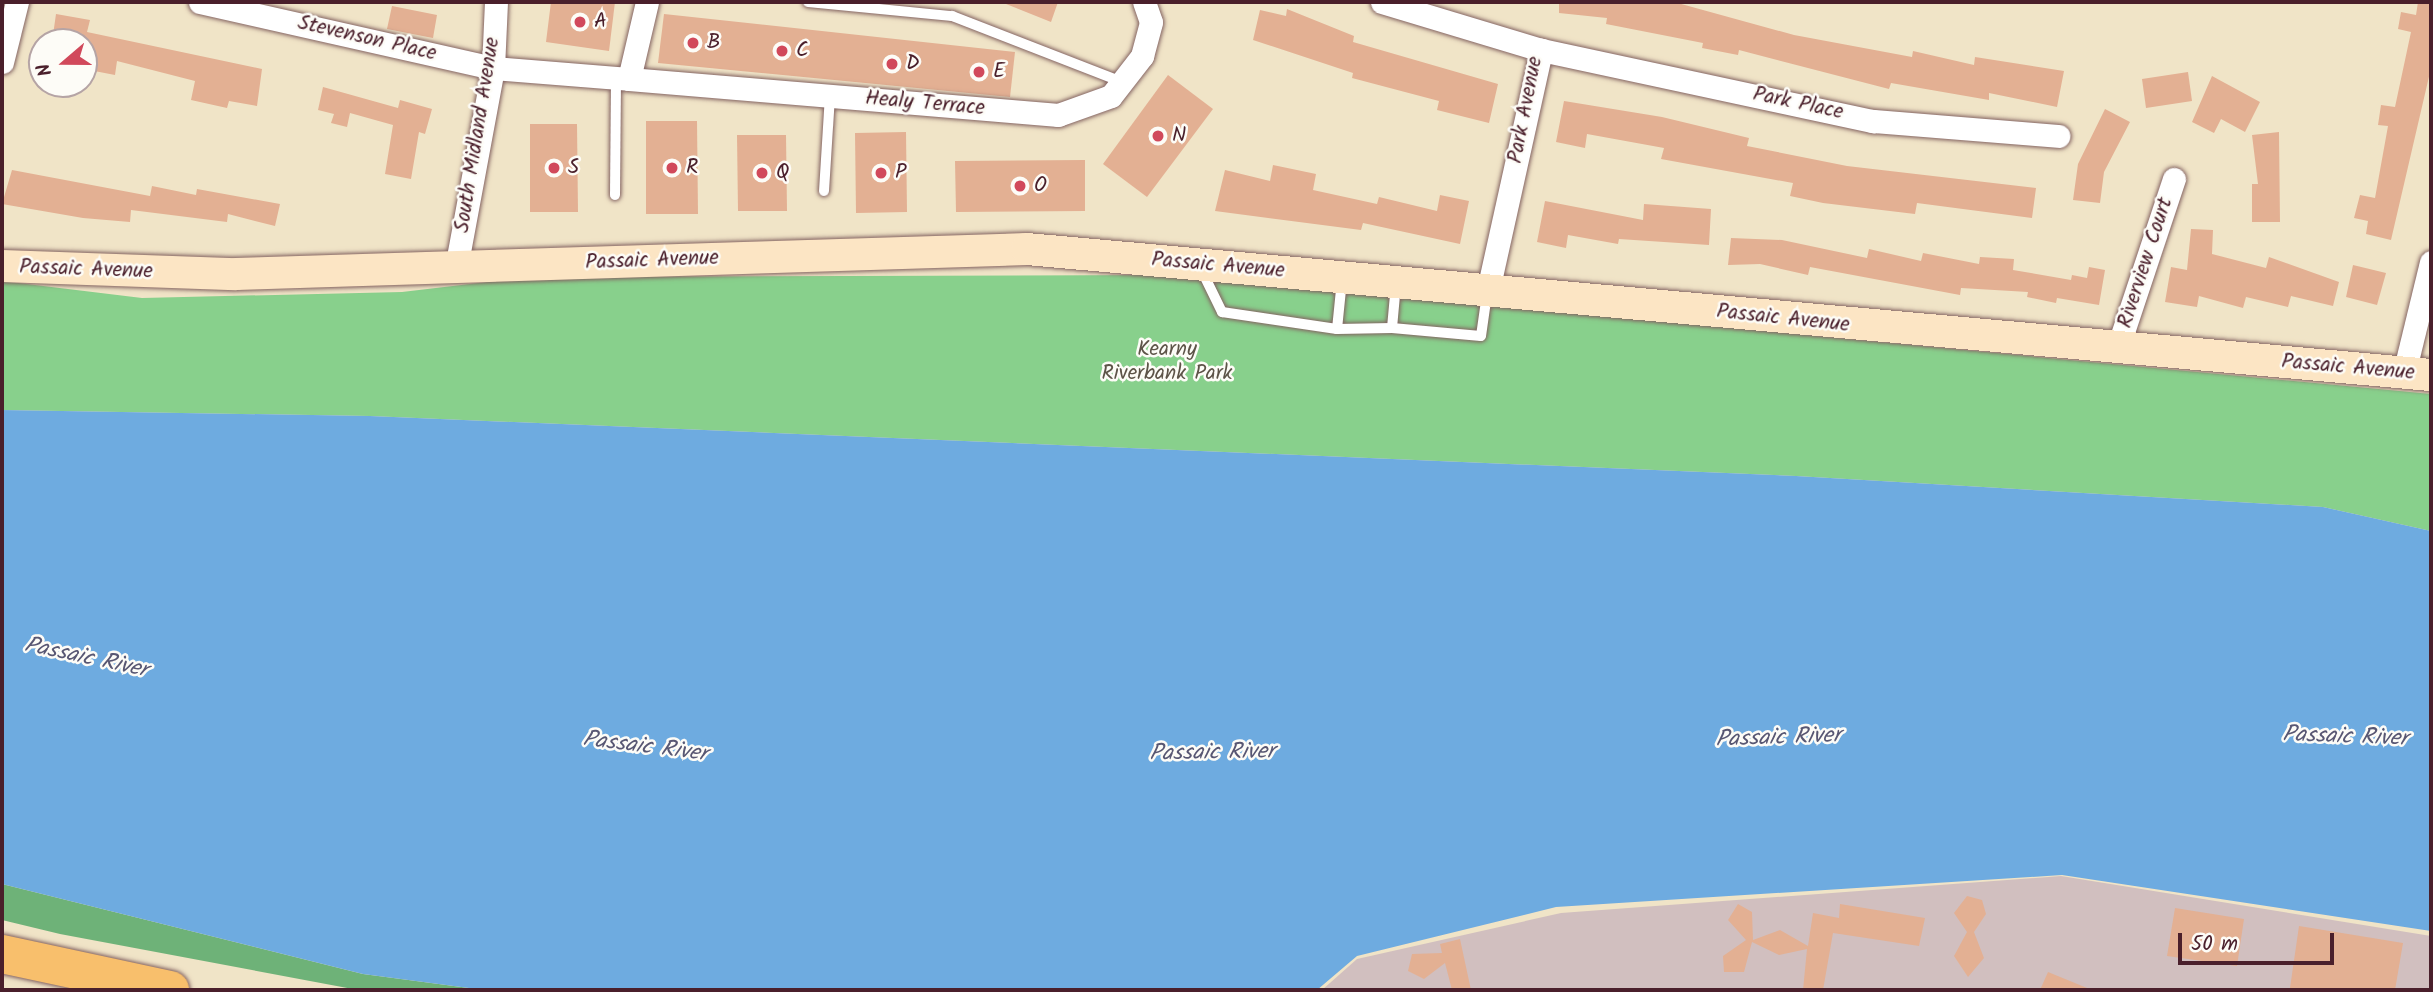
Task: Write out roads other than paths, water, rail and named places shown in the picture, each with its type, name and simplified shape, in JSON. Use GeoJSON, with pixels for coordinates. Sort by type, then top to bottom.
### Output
{"type":"FeatureCollection","features":[{"type":"Feature","properties":{"kind":"highway"},"geometry":{"type":"LineString","coordinates":[[2,954],[170,990]]}},
{"type":"Feature","properties":{"kind":"main road","name":"Passaic Avenue"},"geometry":{"type":"LineString","coordinates":[[2,266],[236,274],[1027,249],[2418,374]]}},
{"type":"Feature","properties":{"kind":"street"},"geometry":{"type":"LineString","coordinates":[[2,62],[17,2]]}},
{"type":"Feature","properties":{"kind":"street","name":"Stevenson Place"},"geometry":{"type":"LineString","coordinates":[[200,2],[493,68]]}},
{"type":"Feature","properties":{"kind":"street","name":"South Midland Avenue"},"geometry":{"type":"LineString","coordinates":[[456,268],[493,68],[496,2]]}},
{"type":"Feature","properties":{"kind":"street"},"geometry":{"type":"LineString","coordinates":[[623,78],[647,2]]}},
{"type":"Feature","properties":{"kind":"street","name":"Healy Terrace"},"geometry":{"type":"LineString","coordinates":[[493,68],[1058,115],[1111,96],[1142,56],[1148,33],[1144,2]]}},
{"type":"Feature","properties":{"kind":"street","name":"Park Avenue"},"geometry":{"type":"LineString","coordinates":[[1382,2],[1541,50],[1488,290]]}},
{"type":"Feature","properties":{"kind":"street","name":"Park Place"},"geometry":{"type":"LineString","coordinates":[[1541,50],[1873,121],[2058,136]]}},
{"type":"Feature","properties":{"kind":"street","name":"Riverview Court"},"geometry":{"type":"LineString","coordinates":[[2118,347],[2174,179]]}},
{"type":"Feature","properties":{"kind":"street"},"geometry":{"type":"LineString","coordinates":[[2418,374],[2431,262]]}},
{"type":"Feature","properties":{"kind":"lane"},"geometry":{"type":"LineString","coordinates":[[808,2],[952,16],[1122,82]]}},
{"type":"Feature","properties":{"kind":"lane"},"geometry":{"type":"LineString","coordinates":[[615,195],[623,78]]}},
{"type":"Feature","properties":{"kind":"lane"},"geometry":{"type":"LineString","coordinates":[[824,191],[830,96]]}},
{"type":"Feature","properties":{"kind":"lane"},"geometry":{"type":"LineString","coordinates":[[1198,264],[1222,312],[1338,329],[1392,328],[1481,337],[1488,290]]}},
{"type":"Feature","properties":{"kind":"lane"},"geometry":{"type":"LineString","coordinates":[[1338,329],[1342,277]]}},
{"type":"Feature","properties":{"kind":"lane"},"geometry":{"type":"LineString","coordinates":[[1392,328],[1396,281]]}},
{"type":"Feature","properties":{"kind":"water","name":"Passaic River"},"geometry":{"type":"Polygon","coordinates":[[[2,410],[370,416],[1796,476],[2323,507],[2431,531],[2431,931],[2062,875],[1556,907],[1357,956],[1317,990],[484,990],[363,974],[2,884],[2,410]]]}},
{"type":"Feature","properties":{"kind":"place","name":"A"},"geometry":{"type":"Point","coordinates":[580,22]}},
{"type":"Feature","properties":{"kind":"place","name":"B"},"geometry":{"type":"Point","coordinates":[693,43]}},
{"type":"Feature","properties":{"kind":"place","name":"C"},"geometry":{"type":"Point","coordinates":[782,51]}},
{"type":"Feature","properties":{"kind":"place","name":"D"},"geometry":{"type":"Point","coordinates":[892,64]}},
{"type":"Feature","properties":{"kind":"place","name":"E"},"geometry":{"type":"Point","coordinates":[979,72]}},
{"type":"Feature","properties":{"kind":"place","name":"N"},"geometry":{"type":"Point","coordinates":[1158,136]}},
{"type":"Feature","properties":{"kind":"place","name":"S"},"geometry":{"type":"Point","coordinates":[554,168]}},
{"type":"Feature","properties":{"kind":"place","name":"R"},"geometry":{"type":"Point","coordinates":[672,168]}},
{"type":"Feature","properties":{"kind":"place","name":"Q"},"geometry":{"type":"Point","coordinates":[762,173]}},
{"type":"Feature","properties":{"kind":"place","name":"P"},"geometry":{"type":"Point","coordinates":[881,173]}},
{"type":"Feature","properties":{"kind":"place","name":"O"},"geometry":{"type":"Point","coordinates":[1020,186]}},
{"type":"Feature","properties":{"kind":"park label","name":"Kearny Riverbank Park"},"geometry":{"type":"Point","coordinates":[1167,362]}}]}
